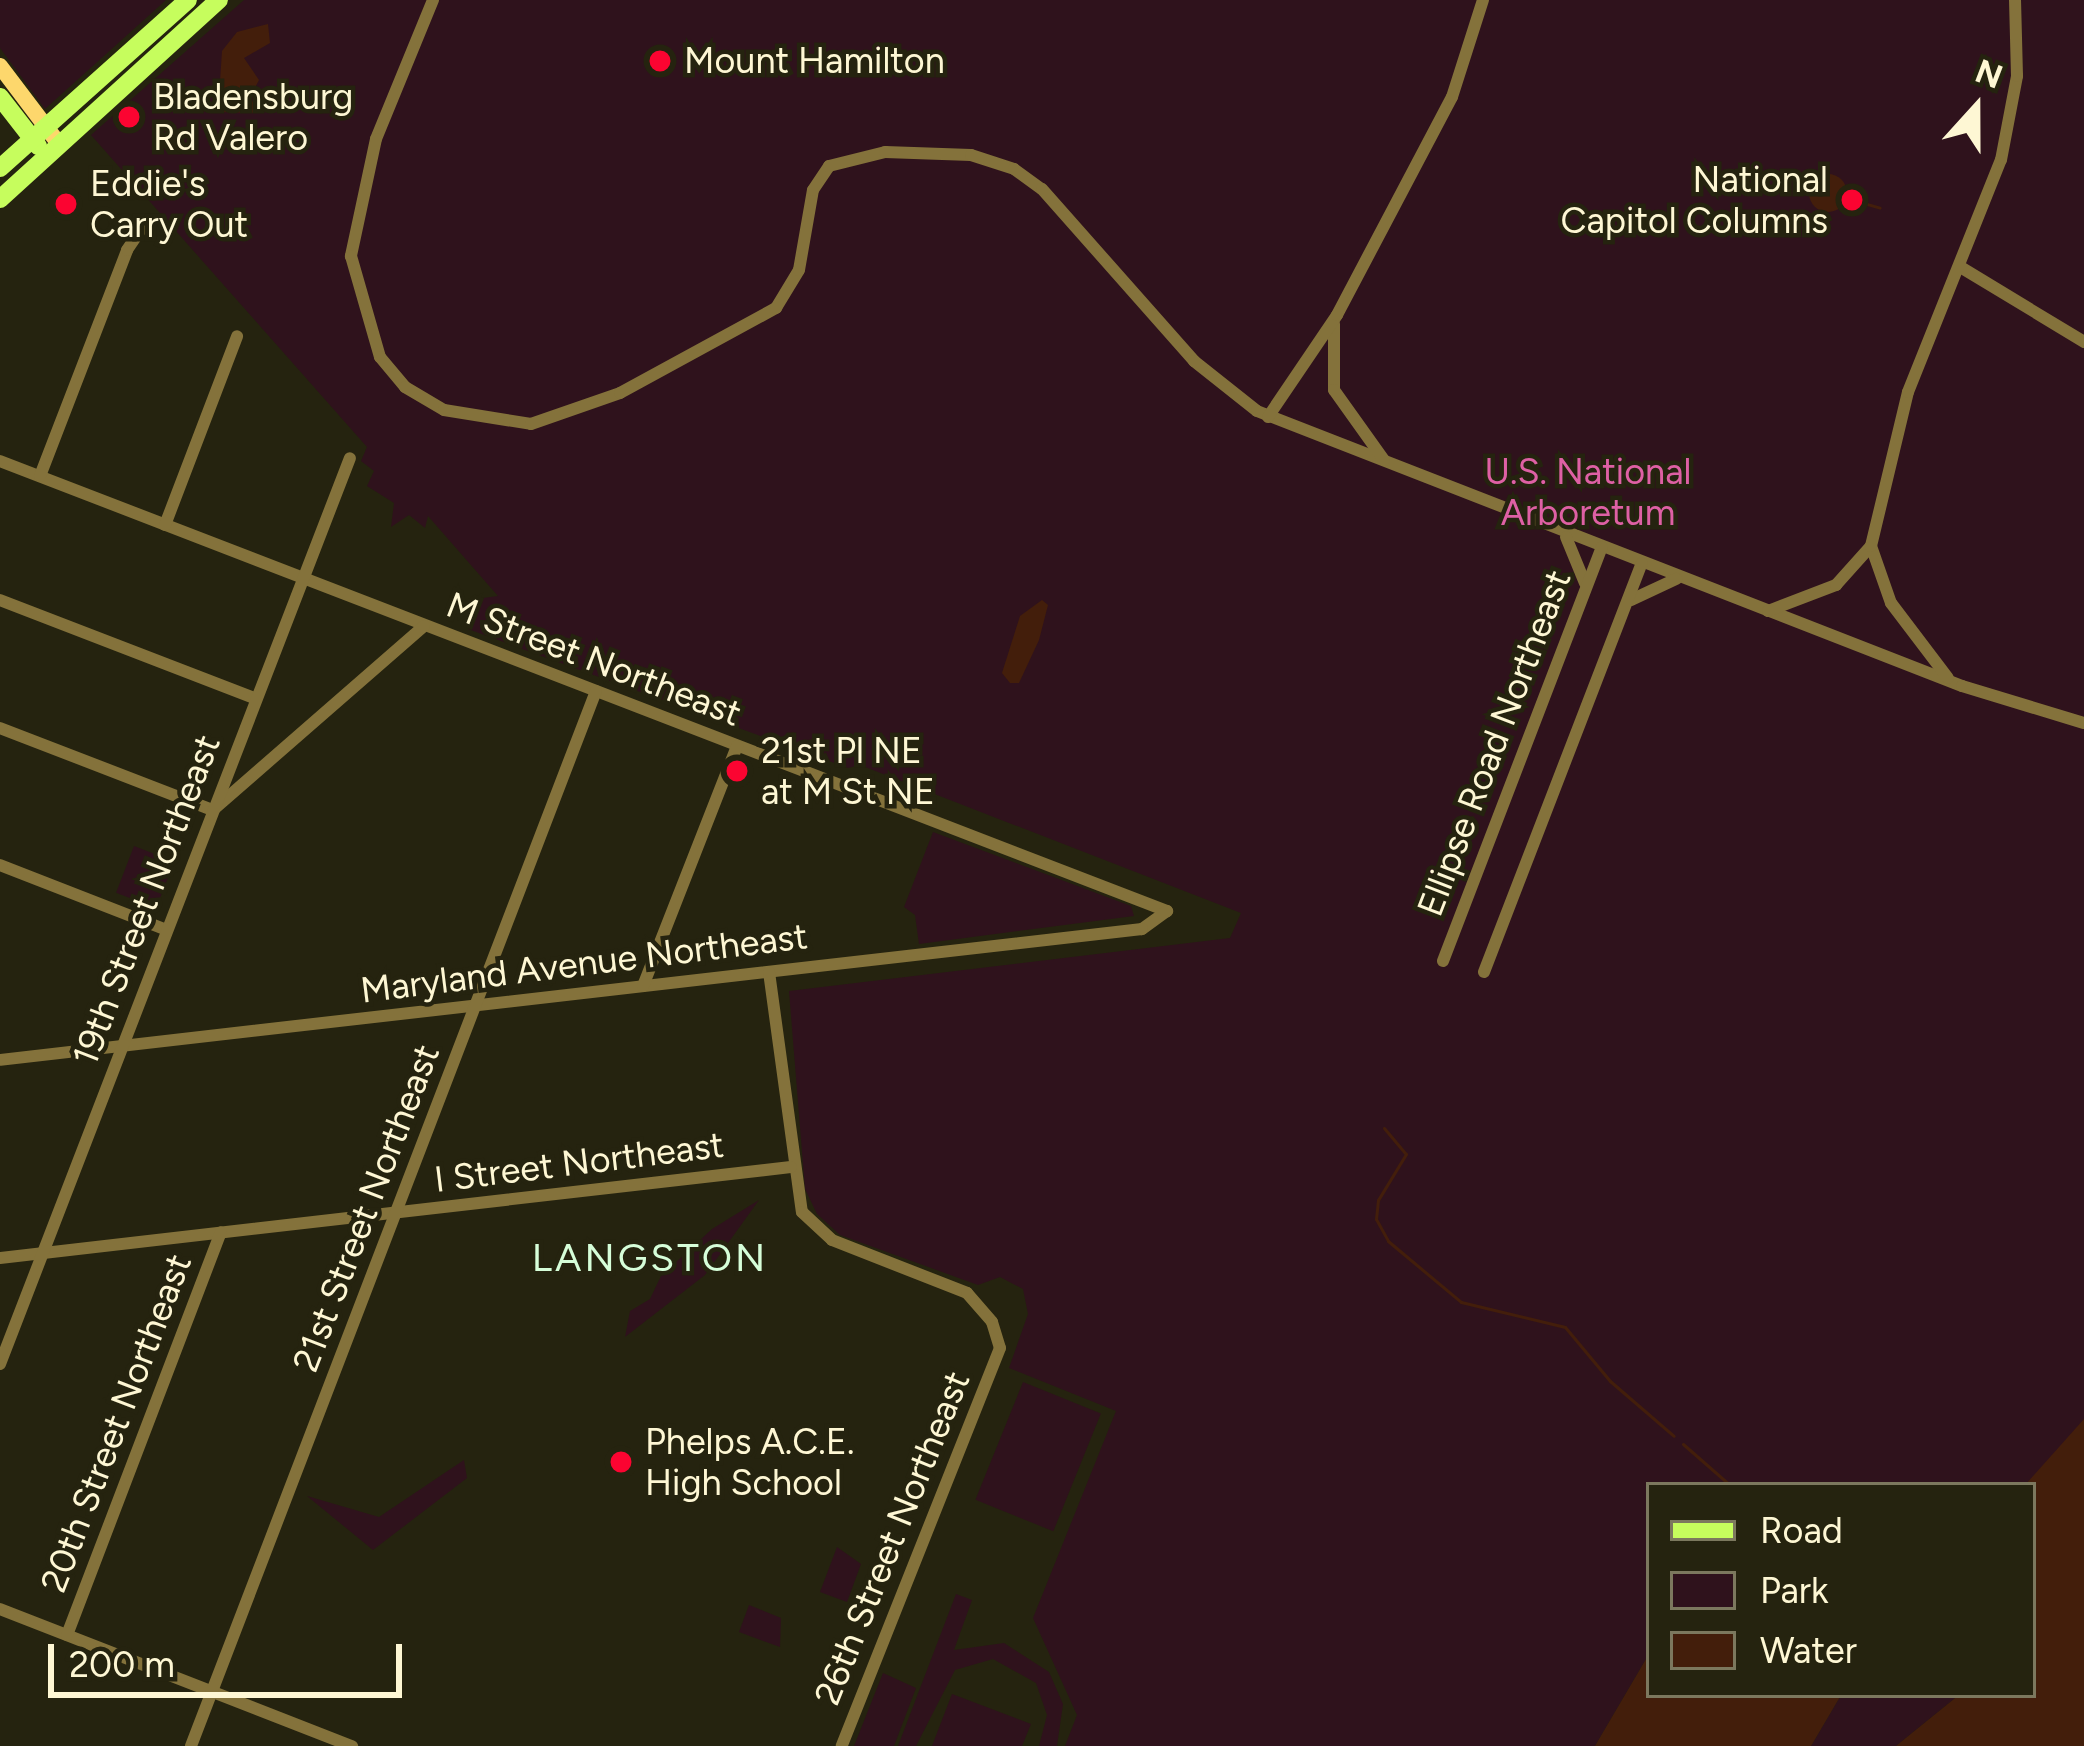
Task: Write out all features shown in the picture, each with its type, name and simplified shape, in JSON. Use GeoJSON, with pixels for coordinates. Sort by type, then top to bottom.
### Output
{"type":"FeatureCollection","features":[{"type":"Feature","properties":{"kind":"main road"},"geometry":{"type":"LineString","coordinates":[[0,168],[188,0]]}},
{"type":"Feature","properties":{"kind":"main road"},"geometry":{"type":"LineString","coordinates":[[0,199],[217,1]]}},
{"type":"Feature","properties":{"kind":"main road"},"geometry":{"type":"LineString","coordinates":[[163,22],[177,38]]}},
{"type":"Feature","properties":{"kind":"main road"},"geometry":{"type":"LineString","coordinates":[[0,66],[38,134]]}},
{"type":"Feature","properties":{"kind":"main road"},"geometry":{"type":"LineString","coordinates":[[0,98],[52,150]]}},
{"type":"Feature","properties":{"kind":"street"},"geometry":{"type":"LineString","coordinates":[[434,0],[382,121],[351,251],[359,304],[380,357],[433,405],[498,424],[545,421],[758,323],[797,277],[823,171],[860,154],[923,151],[981,157],[1032,181],[1208,376],[1268,417],[1951,682],[2084,723]]}},
{"type":"Feature","properties":{"kind":"street"},"geometry":{"type":"LineString","coordinates":[[1268,417],[1336,315],[1457,86],[1483,0]]}},
{"type":"Feature","properties":{"kind":"street"},"geometry":{"type":"LineString","coordinates":[[1766,611],[1836,585],[1871,546],[1908,392],[1962,268],[2010,126],[2015,0]]}},
{"type":"Feature","properties":{"kind":"street"},"geometry":{"type":"LineString","coordinates":[[40,476],[127,250],[144,225]]}},
{"type":"Feature","properties":{"kind":"street"},"geometry":{"type":"LineString","coordinates":[[1962,268],[2084,342]]}},
{"type":"Feature","properties":{"kind":"street"},"geometry":{"type":"LineString","coordinates":[[1336,315],[1334,390],[1363,440],[1394,468]]}},
{"type":"Feature","properties":{"kind":"street"},"geometry":{"type":"LineString","coordinates":[[165,525],[237,335]]}},
{"type":"Feature","properties":{"kind":"street","name":"19th Street Northeast"},"geometry":{"type":"LineString","coordinates":[[0,1364],[350,458]]}},
{"type":"Feature","properties":{"kind":"street","name":"M Street Northeast"},"geometry":{"type":"LineString","coordinates":[[0,461],[1167,911]]}},
{"type":"Feature","properties":{"kind":"street"},"geometry":{"type":"LineString","coordinates":[[1561,532],[1580,557],[1584,593]]}},
{"type":"Feature","properties":{"kind":"street"},"geometry":{"type":"LineString","coordinates":[[1871,546],[1891,604],[1951,682]]}},
{"type":"Feature","properties":{"kind":"street","name":"Ellipse Road Northeast"},"geometry":{"type":"LineString","coordinates":[[1443,961],[1602,547]]}},
{"type":"Feature","properties":{"kind":"street"},"geometry":{"type":"LineString","coordinates":[[1484,972],[1642,563]]}},
{"type":"Feature","properties":{"kind":"street"},"geometry":{"type":"LineString","coordinates":[[1623,611],[1650,585],[1684,579]]}},
{"type":"Feature","properties":{"kind":"street"},"geometry":{"type":"LineString","coordinates":[[0,600],[256,699]]}},
{"type":"Feature","properties":{"kind":"street"},"geometry":{"type":"LineString","coordinates":[[0,728],[213,810],[424,626]]}},
{"type":"Feature","properties":{"kind":"street","name":"21st Street Northeast"},"geometry":{"type":"LineString","coordinates":[[191,1746],[596,691]]}},
{"type":"Feature","properties":{"kind":"street"},"geometry":{"type":"LineString","coordinates":[[644,986],[737,746]]}},
{"type":"Feature","properties":{"kind":"street"},"geometry":{"type":"LineString","coordinates":[[0,865],[167,930]]}},
{"type":"Feature","properties":{"kind":"street","name":"Maryland Avenue Northeast"},"geometry":{"type":"LineString","coordinates":[[0,1060],[1142,929],[1167,911]]}},
{"type":"Feature","properties":{"kind":"street"},"geometry":{"type":"LineString","coordinates":[[769,972],[791,1167]]}},
{"type":"Feature","properties":{"kind":"street","name":"I Street Northeast"},"geometry":{"type":"LineString","coordinates":[[0,1258],[791,1167]]}},
{"type":"Feature","properties":{"kind":"street","name":"26th Street Northeast"},"geometry":{"type":"LineString","coordinates":[[791,1167],[799,1207],[820,1233],[967,1293],[992,1322],[1000,1348],[842,1746]]}},
{"type":"Feature","properties":{"kind":"street","name":"20th Street Northeast"},"geometry":{"type":"LineString","coordinates":[[67,1635],[221,1232]]}},
{"type":"Feature","properties":{"kind":"street"},"geometry":{"type":"LineString","coordinates":[[0,1609],[352,1746]]}},
{"type":"Feature","properties":{"kind":"green space"},"geometry":{"type":"Polygon","coordinates":[[[0,0],[166,0],[45,109],[0,48],[0,0]]]}},
{"type":"Feature","properties":{"kind":"green space","name":"U.S. National Arboretum"},"geometry":{"type":"Polygon","coordinates":[[[244,0],[2084,0],[2084,1419],[2068,1443],[2028,1482],[1646,1482],[1646,1659],[1595,1746],[1065,1746],[1077,1715],[1033,1618],[1116,1411],[1009,1368],[1028,1314],[1023,1289],[1000,1277],[978,1285],[840,1235],[817,1214],[805,1189],[789,991],[1230,938],[1241,913],[860,765],[848,768],[468,629],[483,598],[498,596],[428,516],[425,528],[409,515],[391,527],[394,503],[367,486],[374,471],[361,461],[367,447],[91,135],[244,0]]]}},
{"type":"Feature","properties":{"kind":"green space"},"geometry":{"type":"Polygon","coordinates":[[[933,832],[1131,906],[1134,916],[919,944],[915,915],[904,907],[933,832]]]}},
{"type":"Feature","properties":{"kind":"green space"},"geometry":{"type":"Polygon","coordinates":[[[134,846],[174,861],[156,908],[116,893],[134,846]]]}},
{"type":"Feature","properties":{"kind":"green space"},"geometry":{"type":"Polygon","coordinates":[[[759,1200],[705,1275],[625,1337],[630,1311],[650,1299],[661,1276],[712,1229],[759,1200]]]}},
{"type":"Feature","properties":{"kind":"green space"},"geometry":{"type":"Polygon","coordinates":[[[1023,1382],[1101,1413],[1053,1531],[975,1500],[1023,1382]]]}},
{"type":"Feature","properties":{"kind":"green space"},"geometry":{"type":"Polygon","coordinates":[[[464,1460],[467,1478],[373,1550],[307,1496],[379,1517],[464,1460]]]}},
{"type":"Feature","properties":{"kind":"green space"},"geometry":{"type":"Polygon","coordinates":[[[837,1547],[861,1564],[847,1602],[820,1592],[837,1547]]]}},
{"type":"Feature","properties":{"kind":"green space"},"geometry":{"type":"Polygon","coordinates":[[[956,1594],[972,1600],[954,1650],[1004,1643],[1049,1672],[1063,1704],[1057,1746],[1039,1746],[1047,1715],[1036,1683],[993,1659],[955,1670],[916,1746],[898,1746],[956,1594]]]}},
{"type":"Feature","properties":{"kind":"green space"},"geometry":{"type":"Polygon","coordinates":[[[749,1605],[781,1618],[780,1647],[739,1632],[749,1605]]]}},
{"type":"Feature","properties":{"kind":"green space"},"geometry":{"type":"Polygon","coordinates":[[[883,1673],[916,1688],[894,1746],[854,1746],[883,1673]]]}},
{"type":"Feature","properties":{"kind":"green space"},"geometry":{"type":"Polygon","coordinates":[[[952,1694],[1031,1724],[1022,1746],[932,1746],[952,1694]]]}},
{"type":"Feature","properties":{"kind":"green space"},"geometry":{"type":"Polygon","coordinates":[[[1839,1698],[1955,1698],[1896,1746],[1811,1746],[1839,1698]]]}},
{"type":"Feature","properties":{"kind":"water"},"geometry":{"type":"Polygon","coordinates":[[[268,24],[270,43],[244,58],[259,80],[250,97],[259,113],[218,112],[222,51],[237,32],[268,24]]]}},
{"type":"Feature","properties":{"kind":"water"},"geometry":{"type":"Polygon","coordinates":[[[1828,174],[1841,180],[1847,193],[1841,206],[1828,212],[1815,206],[1809,193],[1815,180],[1828,174]]]}},
{"type":"Feature","properties":{"kind":"water"},"geometry":{"type":"Polygon","coordinates":[[[1042,600],[1048,605],[1039,640],[1019,683],[1010,683],[1002,673],[1020,616],[1042,600]]]}},
{"type":"Feature","properties":{"kind":"water"},"geometry":{"type":"Polygon","coordinates":[[[2084,1419],[2084,1746],[1896,1746],[1955,1698],[2036,1698],[2036,1482],[2028,1482],[2084,1419]]]}},
{"type":"Feature","properties":{"kind":"water"},"geometry":{"type":"Polygon","coordinates":[[[1646,1659],[1646,1698],[1839,1698],[1811,1746],[1595,1746],[1646,1659]]]}},
{"type":"Feature","properties":{"kind":"waterway"},"geometry":{"type":"LineString","coordinates":[[1846,198],[1880,208]]}},
{"type":"Feature","properties":{"kind":"waterway"},"geometry":{"type":"LineString","coordinates":[[1384,1128],[1406,1154],[1378,1200],[1376,1219],[1388,1241],[1461,1302],[1565,1327],[1610,1381],[1674,1436]]}},
{"type":"Feature","properties":{"kind":"waterway"},"geometry":{"type":"LineString","coordinates":[[1683,1444],[1727,1482]]}},
{"type":"Feature","properties":{"kind":"place","name":"Mount Hamilton"},"geometry":{"type":"Point","coordinates":[660,61]}},
{"type":"Feature","properties":{"kind":"place","name":"Bladensburg Rd Valero"},"geometry":{"type":"Point","coordinates":[129,117]}},
{"type":"Feature","properties":{"kind":"place","name":"National Capitol Columns"},"geometry":{"type":"Point","coordinates":[1852,200]}},
{"type":"Feature","properties":{"kind":"place","name":"Eddie's Carry Out"},"geometry":{"type":"Point","coordinates":[66,204]}},
{"type":"Feature","properties":{"kind":"place","name":"21st Pl NE at M St NE"},"geometry":{"type":"Point","coordinates":[737,771]}},
{"type":"Feature","properties":{"kind":"place","name":"Phelps A.C.E. High School"},"geometry":{"type":"Point","coordinates":[621,1462]}},
{"type":"Feature","properties":{"kind":"district","name":"LANGSTON"},"geometry":{"type":"Point","coordinates":[650,1258]}}]}
